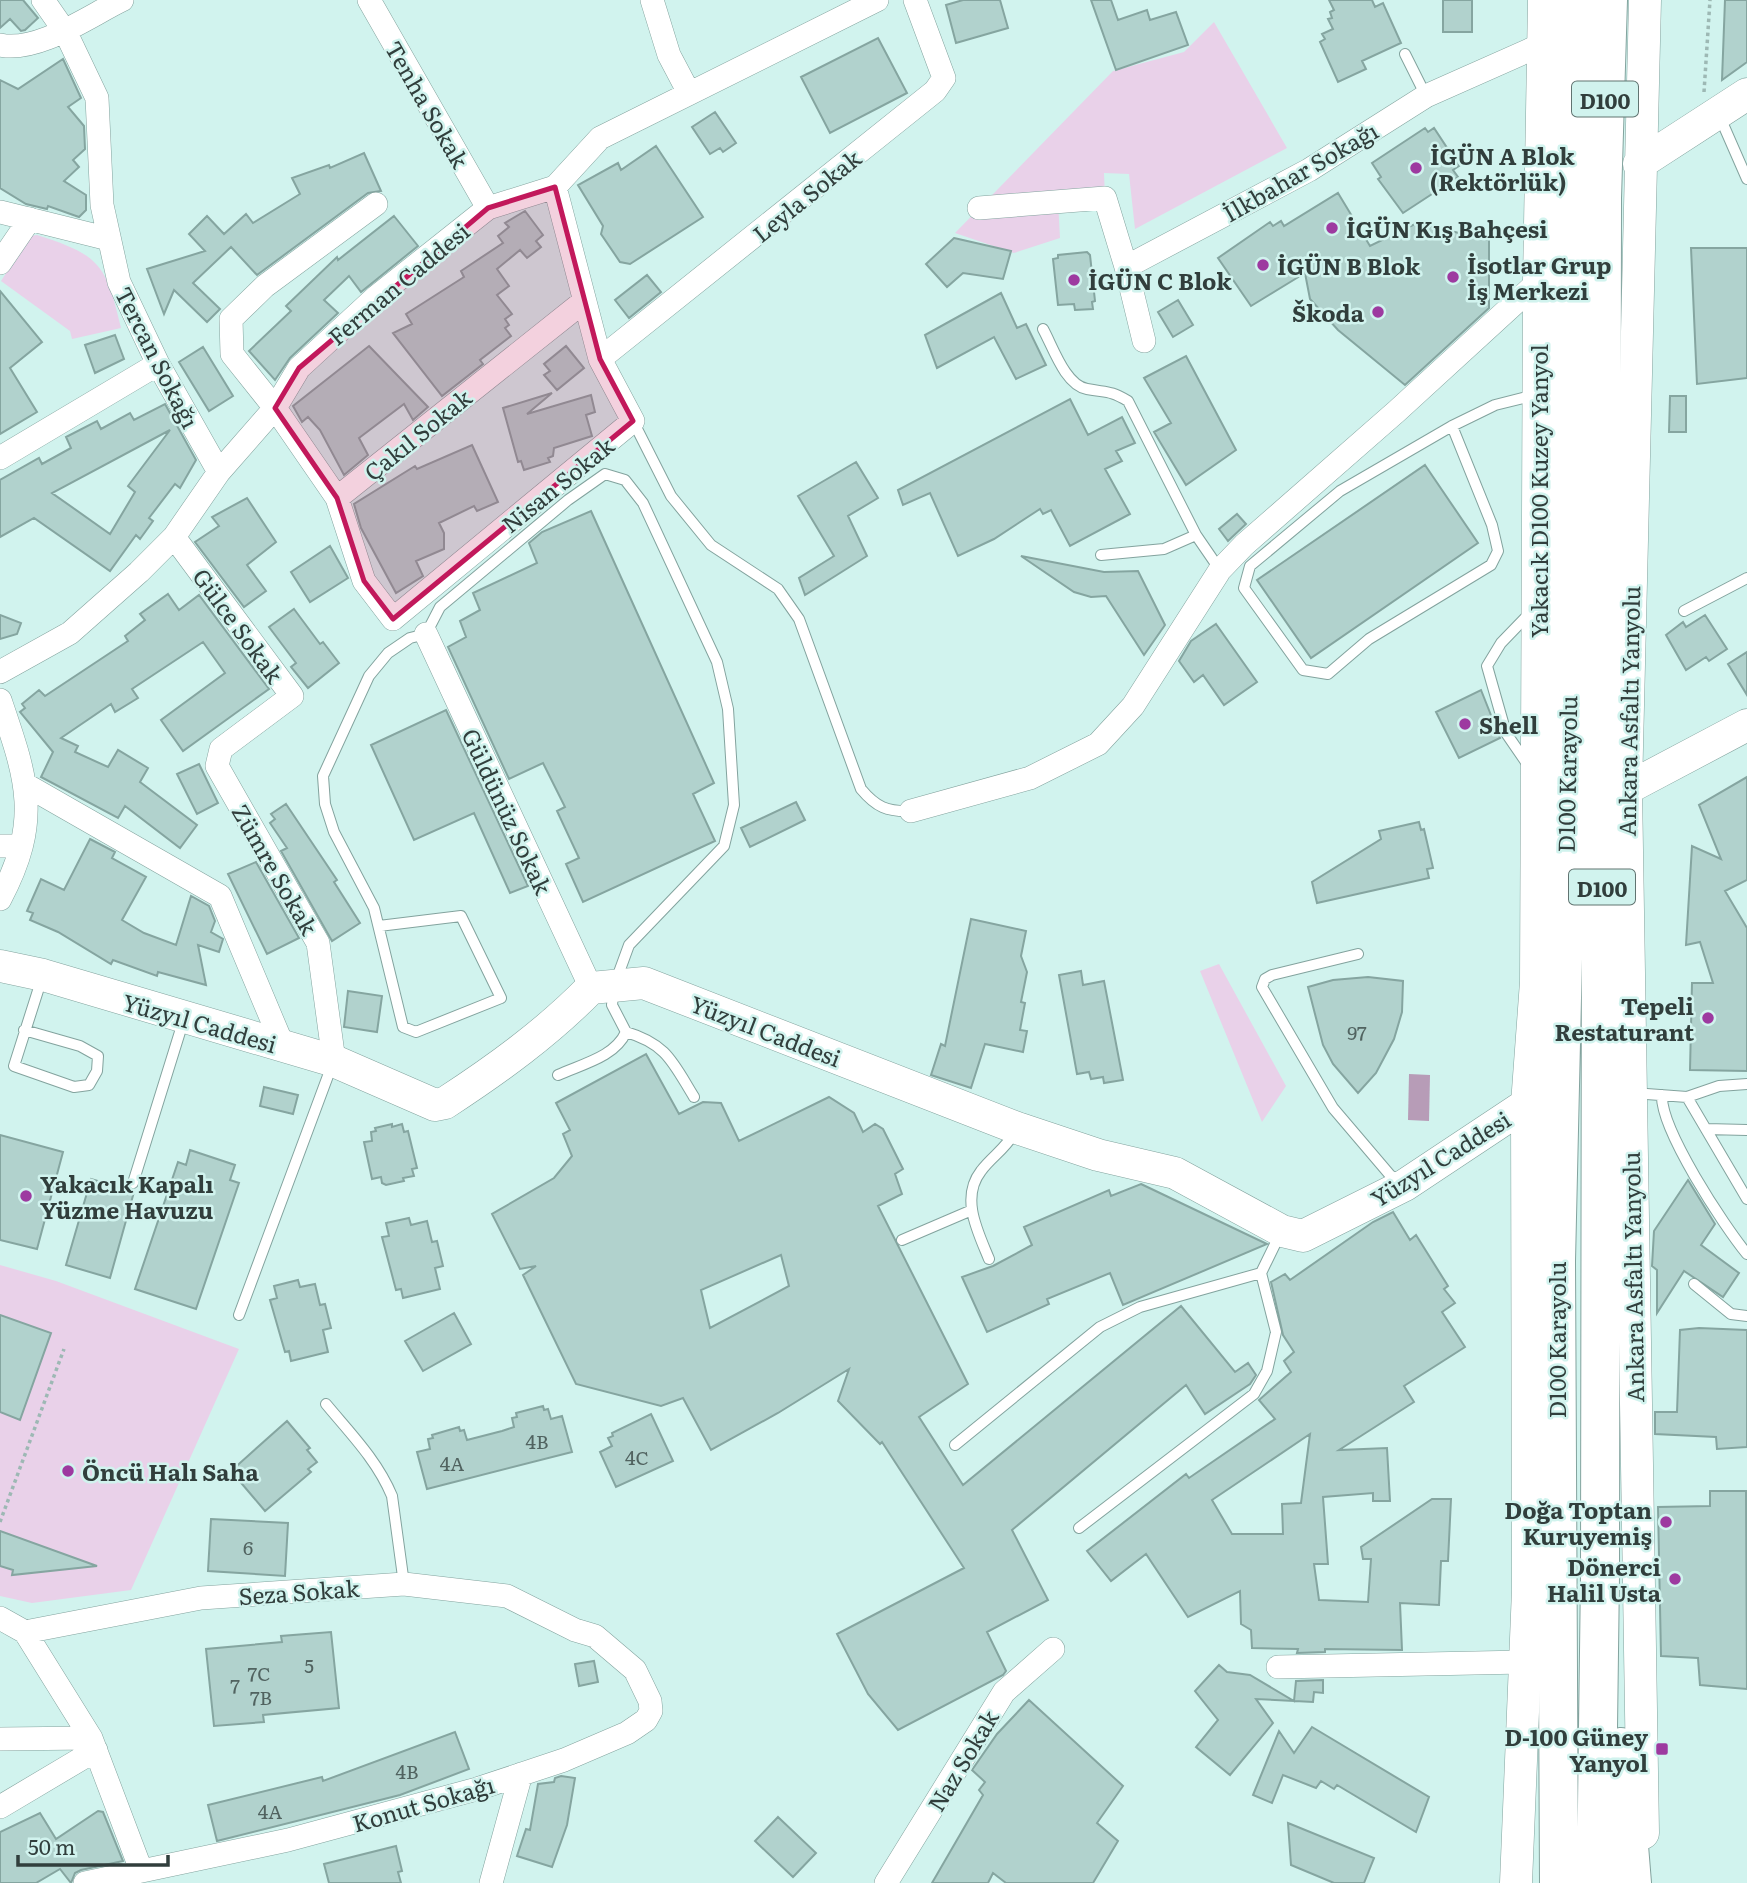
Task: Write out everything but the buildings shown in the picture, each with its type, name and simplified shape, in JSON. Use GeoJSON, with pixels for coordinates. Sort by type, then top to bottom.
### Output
{"type":"FeatureCollection","features":[{"type":"Feature","properties":{"kind":"highway","name":"D100 Karayolu"},"geometry":{"type":"LineString","coordinates":[[1559,1883],[1556,1261],[1566,823],[1571,0]]}},
{"type":"Feature","properties":{"kind":"highway","name":"D100 Karayolu"},"geometry":{"type":"LineString","coordinates":[[1596,1883],[1600,1575],[1602,198],[1608,0]]}},
{"type":"Feature","properties":{"kind":"highway"},"geometry":{"type":"LineString","coordinates":[[1602,927],[1626,774]]}},
{"type":"Feature","properties":{"kind":"highway","name":"D100"},"geometry":{"type":"LineString","coordinates":[[1536,982],[1556,1261]]}},
{"type":"Feature","properties":{"kind":"highway"},"geometry":{"type":"LineString","coordinates":[[1600,1575],[1619,1693],[1624,1804],[1632,1883]]}},
{"type":"Feature","properties":{"kind":"highway"},"geometry":{"type":"LineString","coordinates":[[1551,1883],[1557,1808]]}},
{"type":"Feature","properties":{"kind":"main road","name":"Yakacık D100 Kuzey Yanyol"},"geometry":{"type":"LineString","coordinates":[[1536,982],[1536,606],[1544,0]]}},
{"type":"Feature","properties":{"kind":"main road","name":"Ankara Asfaltı Yanyolu"},"geometry":{"type":"LineString","coordinates":[[1642,1883],[1644,1784],[1637,1608],[1626,774],[1645,0]]}},
{"type":"Feature","properties":{"kind":"main road"},"geometry":{"type":"LineString","coordinates":[[1639,164],[1747,94]]}},
{"type":"Feature","properties":{"kind":"main road"},"geometry":{"type":"LineString","coordinates":[[1626,774],[1747,724]]}},
{"type":"Feature","properties":{"kind":"main road","name":"Yüzyıl Caddesi"},"geometry":{"type":"LineString","coordinates":[[0,966],[43,975],[334,1061],[429,1103],[440,1105],[499,1069],[603,987],[644,983],[1017,1128],[1098,1155],[1175,1173],[1282,1231],[1303,1236],[1405,1185],[1527,1104]]}},
{"type":"Feature","properties":{"kind":"main road"},"geometry":{"type":"LineString","coordinates":[[1516,1883],[1528,1590],[1527,1104],[1536,982]]}},
{"type":"Feature","properties":{"kind":"street","name":"Tercan Sokağı"},"geometry":{"type":"LineString","coordinates":[[43,0],[66,33],[97,98],[102,205],[119,282],[158,364],[219,472]]}},
{"type":"Feature","properties":{"kind":"street"},"geometry":{"type":"LineString","coordinates":[[0,45],[10,47],[66,33],[122,0]]}},
{"type":"Feature","properties":{"kind":"street","name":"Tenha Sokak"},"geometry":{"type":"LineString","coordinates":[[369,0],[488,208]]}},
{"type":"Feature","properties":{"kind":"street"},"geometry":{"type":"LineString","coordinates":[[652,0],[669,55],[689,93]]}},
{"type":"Feature","properties":{"kind":"street"},"geometry":{"type":"LineString","coordinates":[[555,187],[600,138],[877,0]]}},
{"type":"Feature","properties":{"kind":"street","name":"Leyla Sokak"},"geometry":{"type":"LineString","coordinates":[[600,359],[935,91],[944,78],[915,0]]}},
{"type":"Feature","properties":{"kind":"street","name":"İlkbahar Sokağı"},"geometry":{"type":"LineString","coordinates":[[1126,267],[1309,170],[1426,96],[1543,44]]}},
{"type":"Feature","properties":{"kind":"street","name":"Ferman Caddesi"},"geometry":{"type":"LineString","coordinates":[[0,672],[70,633],[174,537],[219,472],[275,408],[299,368],[376,297],[488,208],[555,187]]}},
{"type":"Feature","properties":{"kind":"street","name":"Nisan Sokak"},"geometry":{"type":"LineString","coordinates":[[337,498],[364,581],[393,619],[633,421],[600,359],[555,187]]}},
{"type":"Feature","properties":{"kind":"street"},"geometry":{"type":"LineString","coordinates":[[979,208],[1105,198],[1126,267],[1144,341]]}},
{"type":"Feature","properties":{"kind":"street"},"geometry":{"type":"LineString","coordinates":[[337,498],[275,408],[232,354],[231,319],[265,286],[376,204]]}},
{"type":"Feature","properties":{"kind":"street"},"geometry":{"type":"LineString","coordinates":[[0,212],[109,239]]}},
{"type":"Feature","properties":{"kind":"street"},"geometry":{"type":"LineString","coordinates":[[0,263],[30,219]]}},
{"type":"Feature","properties":{"kind":"street"},"geometry":{"type":"LineString","coordinates":[[911,811],[1030,778],[1098,744],[1133,706],[1220,570],[1244,545],[1539,281]]}},
{"type":"Feature","properties":{"kind":"street","name":"Çakıl Sokak"},"geometry":{"type":"LineString","coordinates":[[337,498],[583,302]]}},
{"type":"Feature","properties":{"kind":"street"},"geometry":{"type":"LineString","coordinates":[[0,458],[158,364]]}},
{"type":"Feature","properties":{"kind":"street","name":"Gülce Sokak"},"geometry":{"type":"LineString","coordinates":[[174,537],[292,696],[240,732]]}},
{"type":"Feature","properties":{"kind":"street","name":"Güldünüz Sokak"},"geometry":{"type":"LineString","coordinates":[[426,634],[603,987]]}},
{"type":"Feature","properties":{"kind":"street"},"geometry":{"type":"LineString","coordinates":[[0,700],[24,769],[26,785],[11,846],[16,868],[0,898]]}},
{"type":"Feature","properties":{"kind":"street","name":"Zümre Sokak"},"geometry":{"type":"LineString","coordinates":[[240,732],[220,749],[217,766],[318,943],[334,1061]]}},
{"type":"Feature","properties":{"kind":"street"},"geometry":{"type":"LineString","coordinates":[[26,785],[220,896],[283,1046]]}},
{"type":"Feature","properties":{"kind":"street","name":"Seza Sokak"},"geometry":{"type":"LineString","coordinates":[[25,1632],[201,1598],[404,1584],[507,1596],[575,1630],[595,1636]]}},
{"type":"Feature","properties":{"kind":"street"},"geometry":{"type":"LineString","coordinates":[[0,1618],[25,1632],[93,1744],[141,1870]]}},
{"type":"Feature","properties":{"kind":"street","name":"Konut Sokağı"},"geometry":{"type":"LineString","coordinates":[[85,1883],[345,1826],[521,1774],[628,1733],[646,1720],[651,1711],[647,1693],[635,1670],[595,1636]]}},
{"type":"Feature","properties":{"kind":"street","name":"Naz Sokak"},"geometry":{"type":"LineString","coordinates":[[886,1883],[1004,1692],[1053,1649]]}},
{"type":"Feature","properties":{"kind":"street"},"geometry":{"type":"LineString","coordinates":[[1278,1667],[1524,1662]]}},
{"type":"Feature","properties":{"kind":"street"},"geometry":{"type":"LineString","coordinates":[[0,1739],[93,1744]]}},
{"type":"Feature","properties":{"kind":"street"},"geometry":{"type":"LineString","coordinates":[[0,1807],[93,1744]]}},
{"type":"Feature","properties":{"kind":"street"},"geometry":{"type":"LineString","coordinates":[[491,1883],[521,1774]]}},
{"type":"Feature","properties":{"kind":"lane"},"geometry":{"type":"LineString","coordinates":[[1405,54],[1426,96]]}},
{"type":"Feature","properties":{"kind":"lane"},"geometry":{"type":"LineString","coordinates":[[1710,118],[1747,179]]}},
{"type":"Feature","properties":{"kind":"lane"},"geometry":{"type":"LineString","coordinates":[[1043,329],[1067,373],[1085,389],[1108,389],[1128,401],[1144,428],[1149,448],[1196,535],[1220,570]]}},
{"type":"Feature","properties":{"kind":"lane"},"geometry":{"type":"LineString","coordinates":[[1452,426],[1492,525],[1498,551],[1491,565],[1369,639],[1328,674],[1303,670],[1244,589],[1250,566],[1340,491],[1452,426],[1495,405],[1538,394]]}},
{"type":"Feature","properties":{"kind":"lane"},"geometry":{"type":"LineString","coordinates":[[633,421],[671,496],[711,545],[778,589],[799,619],[861,789],[873,804],[890,812],[911,811]]}},
{"type":"Feature","properties":{"kind":"lane"},"geometry":{"type":"LineString","coordinates":[[379,926],[461,916],[501,998],[416,1032],[403,1027],[374,908],[334,832],[325,804],[323,776],[332,751],[369,676],[388,653],[410,638],[426,634],[440,607],[568,500],[605,474],[625,480],[643,503],[718,662],[728,709],[734,805],[724,846],[634,938],[603,987],[626,1032],[649,1039],[669,1056],[694,1097]]}},
{"type":"Feature","properties":{"kind":"lane"},"geometry":{"type":"LineString","coordinates":[[1101,555],[1164,549],[1196,535]]}},
{"type":"Feature","properties":{"kind":"lane"},"geometry":{"type":"LineString","coordinates":[[1684,611],[1747,578]]}},
{"type":"Feature","properties":{"kind":"lane"},"geometry":{"type":"LineString","coordinates":[[1536,606],[1501,643],[1487,666],[1506,733],[1538,779]]}},
{"type":"Feature","properties":{"kind":"lane"},"geometry":{"type":"LineString","coordinates":[[1358,954],[1272,975],[1265,979],[1262,987],[1333,1108],[1390,1175],[1405,1185]]}},
{"type":"Feature","properties":{"kind":"lane"},"geometry":{"type":"LineString","coordinates":[[24,1030],[80,1046],[98,1056],[97,1071],[89,1085],[75,1087],[14,1066],[24,1030],[43,975]]}},
{"type":"Feature","properties":{"kind":"lane"},"geometry":{"type":"LineString","coordinates":[[133,1183],[184,1018]]}},
{"type":"Feature","properties":{"kind":"lane"},"geometry":{"type":"LineString","coordinates":[[558,1074],[605,1055],[621,1043],[626,1032]]}},
{"type":"Feature","properties":{"kind":"lane"},"geometry":{"type":"LineString","coordinates":[[239,1315],[334,1061]]}},
{"type":"Feature","properties":{"kind":"lane"},"geometry":{"type":"LineString","coordinates":[[1630,1093],[1688,1097],[1718,1086],[1747,1084]]}},
{"type":"Feature","properties":{"kind":"lane"},"geometry":{"type":"LineString","coordinates":[[1662,1095],[1666,1122],[1729,1229],[1747,1254]]}},
{"type":"Feature","properties":{"kind":"lane"},"geometry":{"type":"LineString","coordinates":[[1688,1097],[1747,1199]]}},
{"type":"Feature","properties":{"kind":"lane"},"geometry":{"type":"LineString","coordinates":[[989,1259],[972,1210],[972,1191],[976,1180],[1005,1148],[1017,1128]]}},
{"type":"Feature","properties":{"kind":"lane"},"geometry":{"type":"LineString","coordinates":[[1706,1129],[1747,1130]]}},
{"type":"Feature","properties":{"kind":"lane"},"geometry":{"type":"LineString","coordinates":[[902,1240],[972,1210]]}},
{"type":"Feature","properties":{"kind":"lane"},"geometry":{"type":"LineString","coordinates":[[1079,1528],[1254,1394],[1267,1371],[1276,1332],[1261,1273],[1282,1231]]}},
{"type":"Feature","properties":{"kind":"lane"},"geometry":{"type":"LineString","coordinates":[[955,1445],[1100,1327],[1140,1307],[1261,1273]]}},
{"type":"Feature","properties":{"kind":"lane"},"geometry":{"type":"LineString","coordinates":[[1693,1284],[1731,1314],[1747,1316]]}},
{"type":"Feature","properties":{"kind":"lane"},"geometry":{"type":"LineString","coordinates":[[326,1404],[368,1454],[387,1483],[392,1496],[404,1584]]}},
{"type":"Feature","properties":{"kind":"path"},"geometry":{"type":"LineString","coordinates":[[1710,0],[1710,118]]}},
{"type":"Feature","properties":{"kind":"path"},"geometry":{"type":"LineString","coordinates":[[0,1522],[64,1349]]}},
{"type":"Feature","properties":{"kind":"highlighted area"},"geometry":{"type":"Polygon","coordinates":[[[555,187],[600,359],[633,421],[393,619],[364,581],[337,498],[275,408],[299,368],[488,208],[555,187]]]}},
{"type":"Feature","properties":{"kind":"shaded area"},"geometry":{"type":"Polygon","coordinates":[[[1214,22],[1287,148],[1135,229],[1129,174],[1104,173],[1105,198],[1058,201],[1060,238],[1014,253],[955,233],[1113,71],[1184,52],[1214,22]]]}},
{"type":"Feature","properties":{"kind":"shaded area"},"geometry":{"type":"Polygon","coordinates":[[[37,235],[75,249],[97,265],[110,289],[121,328],[72,339],[70,331],[1,281],[30,236],[37,235]]]}},
{"type":"Feature","properties":{"kind":"shaded area"},"geometry":{"type":"Polygon","coordinates":[[[1219,964],[1286,1086],[1262,1122],[1200,971],[1219,964]]]}},
{"type":"Feature","properties":{"kind":"shaded area"},"geometry":{"type":"Polygon","coordinates":[[[1409,1074],[1430,1075],[1429,1121],[1408,1120],[1409,1074]]]}},
{"type":"Feature","properties":{"kind":"shaded area"},"geometry":{"type":"Polygon","coordinates":[[[0,1265],[56,1281],[239,1349],[131,1590],[32,1603],[0,1596],[0,1265]]]}},
{"type":"Feature","properties":{"kind":"place","name":"İGÜN A Blok (Rektörlük)"},"geometry":{"type":"Point","coordinates":[1416,168]}},
{"type":"Feature","properties":{"kind":"place","name":"İGÜN Kış Bahçesi"},"geometry":{"type":"Point","coordinates":[1332,228]}},
{"type":"Feature","properties":{"kind":"place","name":"İGÜN B Blok"},"geometry":{"type":"Point","coordinates":[1263,265]}},
{"type":"Feature","properties":{"kind":"place","name":"İsotlar Grup İş Merkezi"},"geometry":{"type":"Point","coordinates":[1453,277]}},
{"type":"Feature","properties":{"kind":"place","name":"İGÜN C Blok"},"geometry":{"type":"Point","coordinates":[1074,280]}},
{"type":"Feature","properties":{"kind":"place","name":"Škoda"},"geometry":{"type":"Point","coordinates":[1378,312]}},
{"type":"Feature","properties":{"kind":"place","name":"Shell"},"geometry":{"type":"Point","coordinates":[1465,724]}},
{"type":"Feature","properties":{"kind":"place","name":"Tepeli Restaturant"},"geometry":{"type":"Point","coordinates":[1708,1018]}},
{"type":"Feature","properties":{"kind":"place","name":"Yakacık Kapalı Yüzme Havuzu"},"geometry":{"type":"Point","coordinates":[26,1196]}},
{"type":"Feature","properties":{"kind":"place","name":"Öncü Halı Saha"},"geometry":{"type":"Point","coordinates":[68,1471]}},
{"type":"Feature","properties":{"kind":"place","name":"Doğa Toptan Kuruyemiş"},"geometry":{"type":"Point","coordinates":[1666,1522]}},
{"type":"Feature","properties":{"kind":"place","name":"Dönerci Halil Usta"},"geometry":{"type":"Point","coordinates":[1675,1579]}},
{"type":"Feature","properties":{"kind":"place","name":"D-100 Güney Yanyol"},"geometry":{"type":"Point","coordinates":[1662,1749]}}]}
